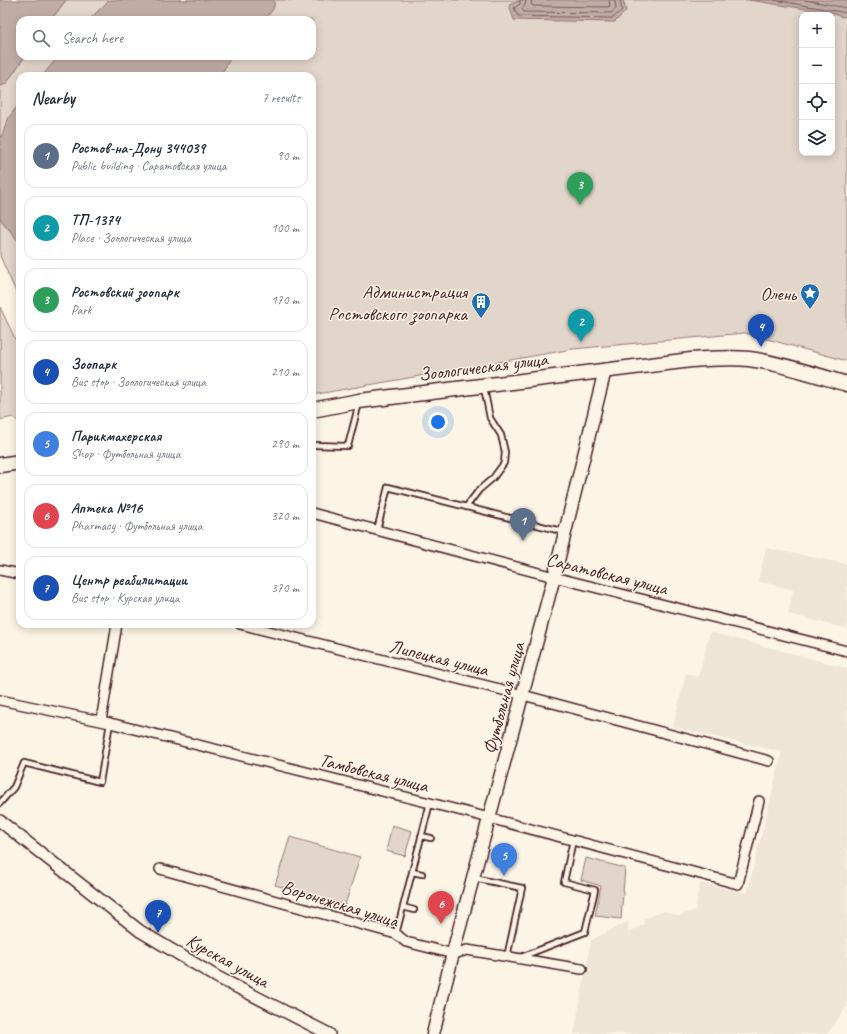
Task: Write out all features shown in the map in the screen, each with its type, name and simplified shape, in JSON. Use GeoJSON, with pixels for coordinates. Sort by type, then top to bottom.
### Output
{"type":"FeatureCollection","features":[{"type":"Feature","properties":{"kind":"main road","name":"Зоологическая улица"},"geometry":{"type":"LineString","coordinates":[[316,409],[359,401],[483,385],[691,360],[725,358],[750,359],[847,384]]}},
{"type":"Feature","properties":{"kind":"main road","name":"Футбольная улица"},"geometry":{"type":"LineString","coordinates":[[433,1034],[554,577],[605,370]]}},
{"type":"Feature","properties":{"kind":"main road"},"geometry":{"type":"LineString","coordinates":[[0,465],[16,463]]}},
{"type":"Feature","properties":{"kind":"street","name":"Саратовская улица"},"geometry":{"type":"LineString","coordinates":[[316,514],[847,652]]}},
{"type":"Feature","properties":{"kind":"street"},"geometry":{"type":"LineString","coordinates":[[0,570],[16,573]]}},
{"type":"Feature","properties":{"kind":"street"},"geometry":{"type":"LineString","coordinates":[[105,722],[117,628]]}},
{"type":"Feature","properties":{"kind":"street","name":"Липецкая улица"},"geometry":{"type":"LineString","coordinates":[[256,628],[522,695],[769,761]]}},
{"type":"Feature","properties":{"kind":"street","name":"Тамбовская улица"},"geometry":{"type":"LineString","coordinates":[[0,700],[105,722],[430,803],[738,884],[759,801]]}},
{"type":"Feature","properties":{"kind":"street","name":"Курская улица"},"geometry":{"type":"LineString","coordinates":[[0,821],[140,931],[217,977],[329,1034]]}},
{"type":"Feature","properties":{"kind":"street","name":"Воронежская улица"},"geometry":{"type":"LineString","coordinates":[[160,869],[396,934],[406,942],[454,954],[466,950],[582,969]]}},
{"type":"Feature","properties":{"kind":"lane"},"geometry":{"type":"LineString","coordinates":[[466,507],[479,490],[493,478],[504,463],[505,452],[501,435],[490,418],[483,385]]}},
{"type":"Feature","properties":{"kind":"lane"},"geometry":{"type":"LineString","coordinates":[[316,445],[348,446],[359,401]]}},
{"type":"Feature","properties":{"kind":"lane"},"geometry":{"type":"LineString","coordinates":[[377,530],[388,487],[565,532]]}},
{"type":"Feature","properties":{"kind":"lane"},"geometry":{"type":"LineString","coordinates":[[0,803],[14,787],[24,763],[100,782],[105,722]]}},
{"type":"Feature","properties":{"kind":"lane"},"geometry":{"type":"LineString","coordinates":[[396,934],[430,803]]}},
{"type":"Feature","properties":{"kind":"lane"},"geometry":{"type":"LineString","coordinates":[[422,836],[431,838]]}},
{"type":"Feature","properties":{"kind":"lane"},"geometry":{"type":"LineString","coordinates":[[517,958],[585,932],[595,890],[564,882],[573,840]]}},
{"type":"Feature","properties":{"kind":"lane"},"geometry":{"type":"LineString","coordinates":[[412,872],[422,874]]}},
{"type":"Feature","properties":{"kind":"lane"},"geometry":{"type":"LineString","coordinates":[[474,878],[522,888],[507,957]]}},
{"type":"Feature","properties":{"kind":"lane"},"geometry":{"type":"LineString","coordinates":[[403,907],[414,910]]}},
{"type":"Feature","properties":{"kind":"shaded area"},"geometry":{"type":"Polygon","coordinates":[[[66,0],[847,0],[847,361],[745,333],[573,349],[316,394],[316,72],[16,72],[16,292],[0,256],[0,86],[6,84],[22,60],[316,60],[316,16],[54,16],[66,0]]]}},
{"type":"Feature","properties":{"kind":"shaded area"},"geometry":{"type":"Polygon","coordinates":[[[0,307],[16,341],[16,420],[13,417],[0,420],[0,307]]]}},
{"type":"Feature","properties":{"kind":"shaded area"},"geometry":{"type":"Polygon","coordinates":[[[766,548],[847,564],[847,629],[788,614],[793,590],[758,581],[766,548]]]}},
{"type":"Feature","properties":{"kind":"shaded area"},"geometry":{"type":"Polygon","coordinates":[[[710,632],[847,668],[847,1006],[827,1034],[574,1034],[591,940],[629,921],[628,932],[644,924],[643,919],[664,911],[679,916],[695,910],[700,883],[747,893],[782,752],[673,727],[686,673],[698,677],[710,632]]]}},
{"type":"Feature","properties":{"kind":"shaded area"},"geometry":{"type":"Polygon","coordinates":[[[392,825],[412,831],[405,856],[386,851],[392,825]]]}},
{"type":"Feature","properties":{"kind":"shaded area"},"geometry":{"type":"Polygon","coordinates":[[[290,837],[360,857],[345,905],[275,885],[290,837]]]}},
{"type":"Feature","properties":{"kind":"shaded area"},"geometry":{"type":"Polygon","coordinates":[[[586,858],[625,868],[621,919],[595,916],[601,886],[581,880],[586,858]]]}},
{"type":"Feature","properties":{"kind":"water"},"geometry":{"type":"Polygon","coordinates":[[[0,0],[66,0],[54,16],[16,16],[16,60],[22,60],[6,84],[0,86],[0,0]]]}},
{"type":"Feature","properties":{"kind":"water"},"geometry":{"type":"Polygon","coordinates":[[[109,0],[274,0],[272,11],[268,16],[93,16],[109,0]]]}},
{"type":"Feature","properties":{"kind":"water"},"geometry":{"type":"Polygon","coordinates":[[[521,0],[623,0],[626,11],[615,22],[514,20],[509,5],[521,0]]]}},
{"type":"Feature","properties":{"kind":"water"},"geometry":{"type":"Polygon","coordinates":[[[749,0],[847,0],[847,16],[842,17],[835,14],[835,12],[826,12],[749,0]]]}},
{"type":"Feature","properties":{"kind":"water"},"geometry":{"type":"Polygon","coordinates":[[[56,60],[230,60],[222,72],[45,72],[56,60]]]}},
{"type":"Feature","properties":{"kind":"water"},"geometry":{"type":"Polygon","coordinates":[[[16,108],[16,238],[1,220],[0,215],[0,140],[9,117],[16,108]]]}},
{"type":"Feature","properties":{"kind":"place","name":"Ростовский зоопарк"},"geometry":{"type":"Point","coordinates":[580,205]}},
{"type":"Feature","properties":{"kind":"place","name":"Олень"},"geometry":{"type":"Point","coordinates":[810,310]}},
{"type":"Feature","properties":{"kind":"place","name":"Администрация Ростовского зоопарка"},"geometry":{"type":"Point","coordinates":[481,319]}},
{"type":"Feature","properties":{"kind":"place","name":"ТП-1374"},"geometry":{"type":"Point","coordinates":[581,342]}},
{"type":"Feature","properties":{"kind":"place","name":"Зоопарк"},"geometry":{"type":"Point","coordinates":[761,347]}},
{"type":"Feature","properties":{"kind":"place","name":"Ростов-на-Дону 344039"},"geometry":{"type":"Point","coordinates":[523,541]}},
{"type":"Feature","properties":{"kind":"place","name":"Парикмахерская"},"geometry":{"type":"Point","coordinates":[504,876]}},
{"type":"Feature","properties":{"kind":"place","name":"Аптека №16"},"geometry":{"type":"Point","coordinates":[441,924]}},
{"type":"Feature","properties":{"kind":"place","name":"Центр реабилитации"},"geometry":{"type":"Point","coordinates":[158,933]}}]}
